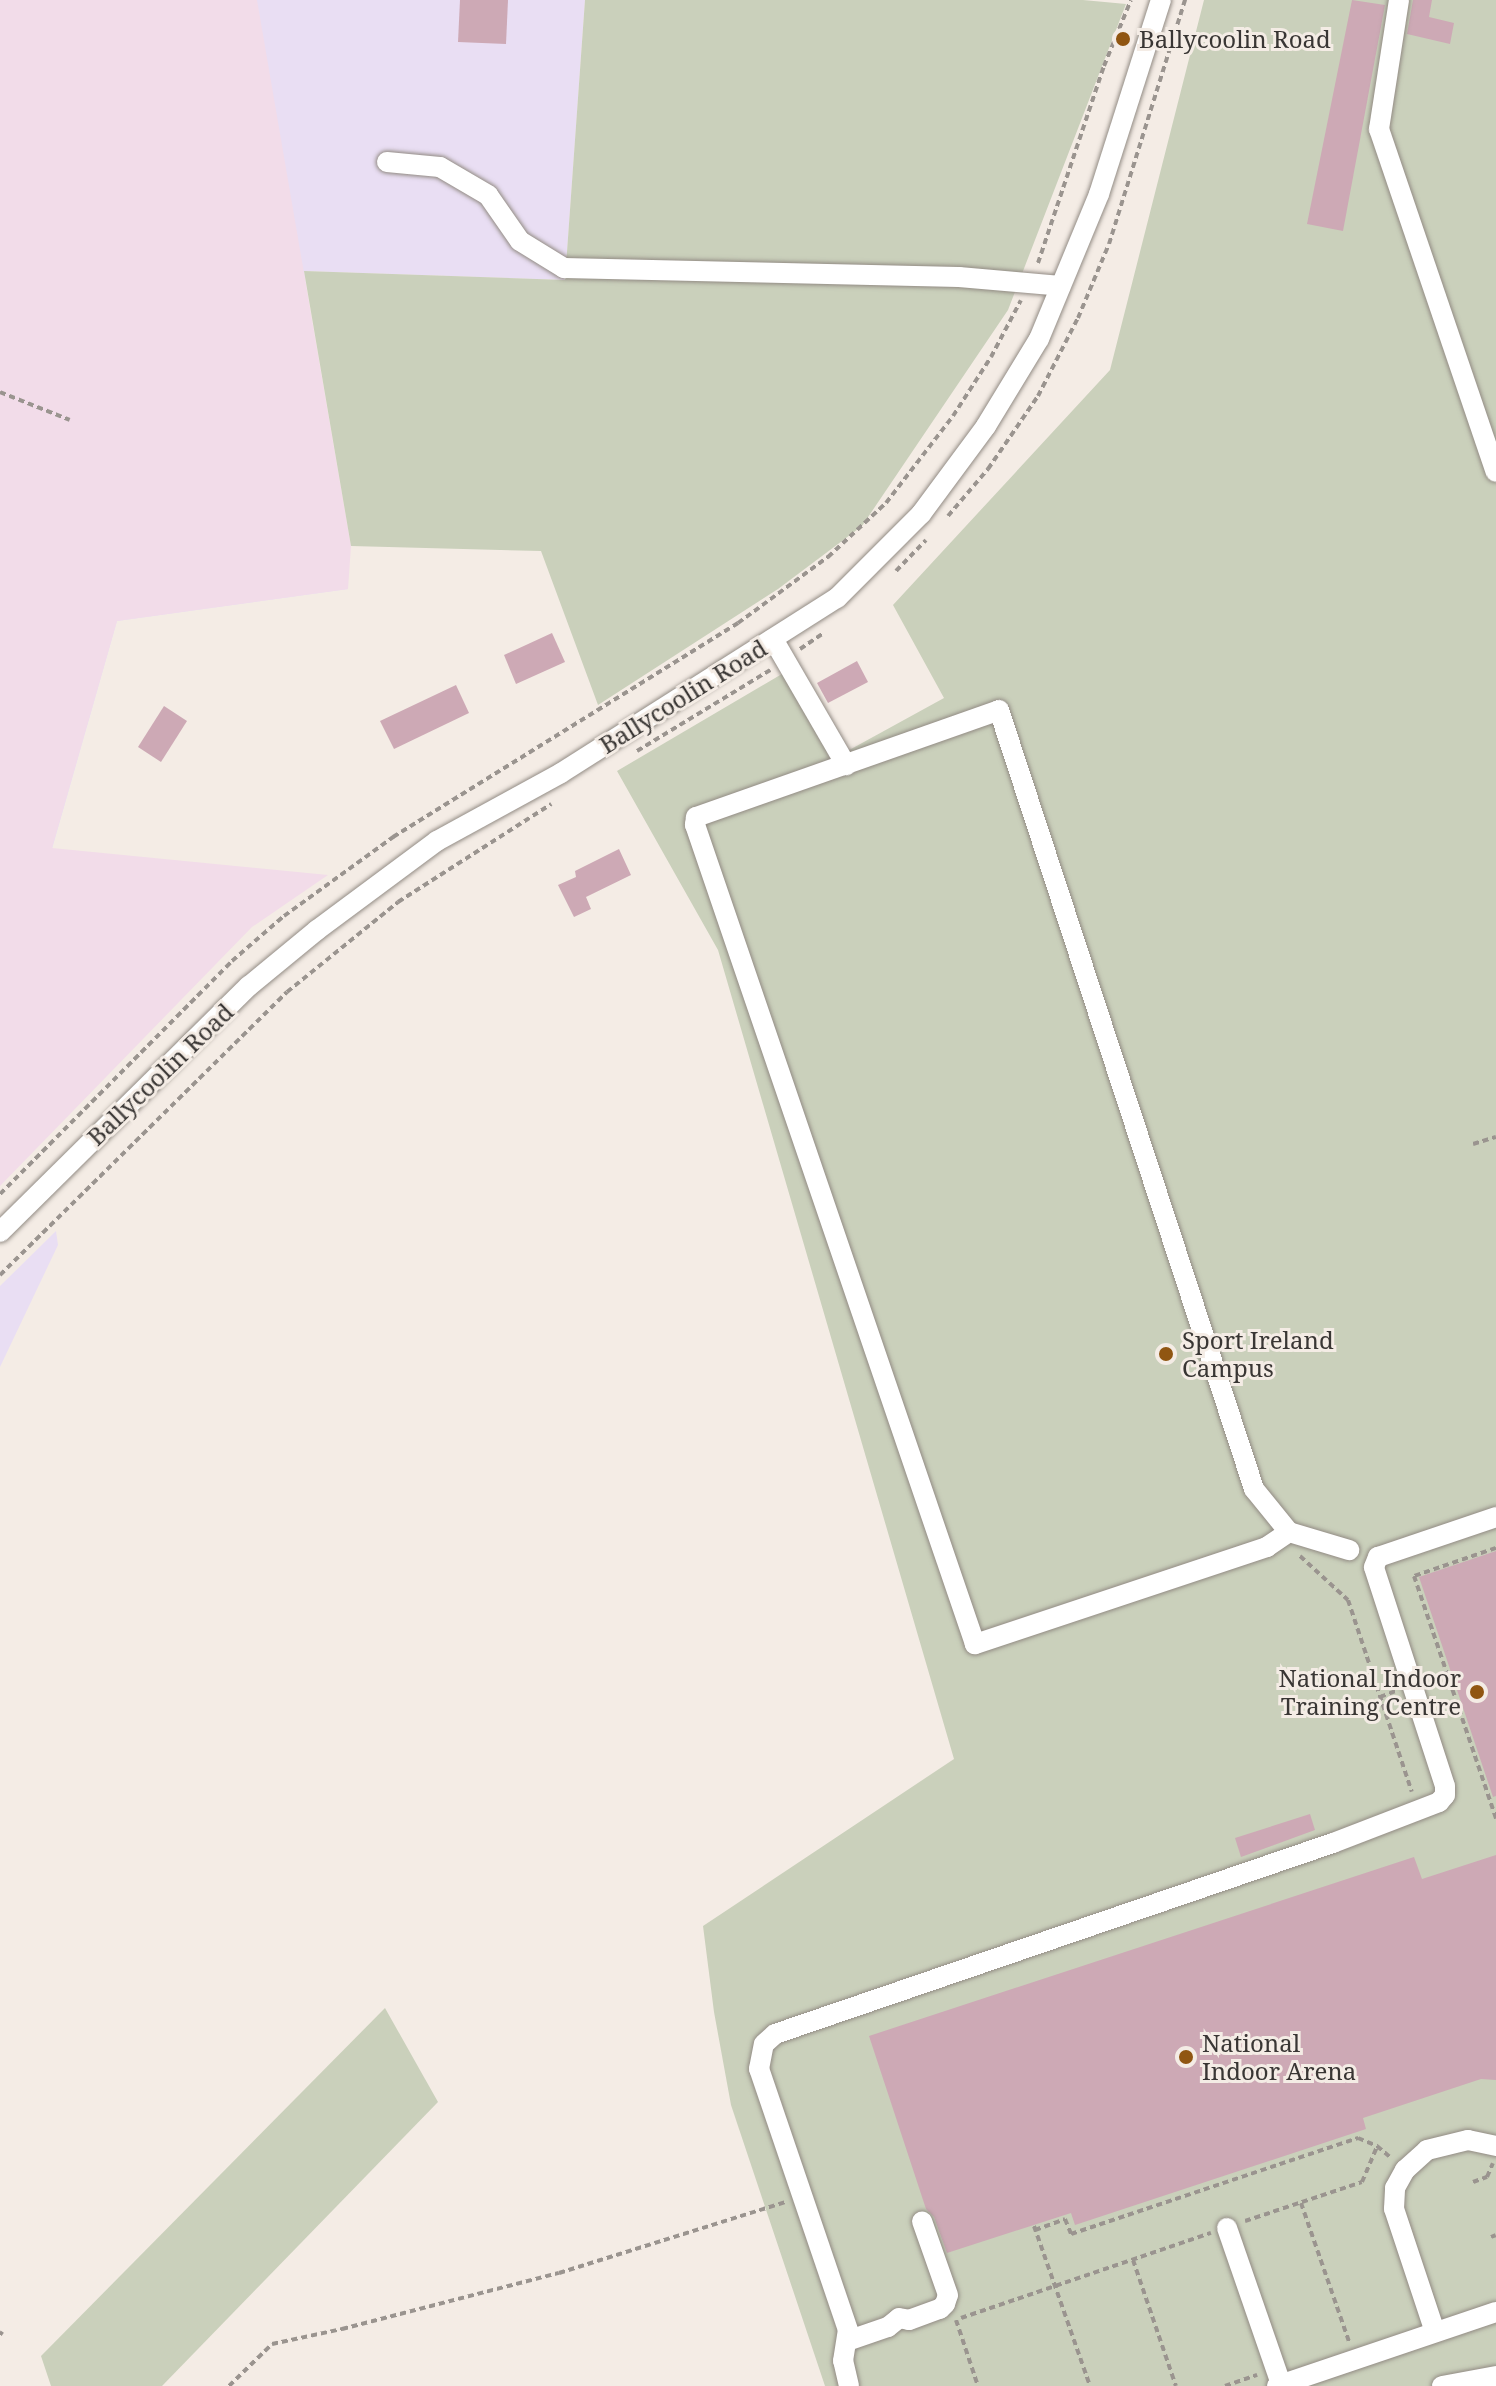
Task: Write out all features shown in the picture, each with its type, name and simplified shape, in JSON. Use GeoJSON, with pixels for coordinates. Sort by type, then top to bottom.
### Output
{"type":"FeatureCollection","features":[{"type":"Feature","properties":{"kind":"street","name":"Ballycoolin Road"},"geometry":{"type":"LineString","coordinates":[[0,1232],[249,986],[317,930],[437,841],[561,773],[837,598],[921,514],[1001,401],[1039,339],[1099,194],[1161,0]]}},
{"type":"Feature","properties":{"kind":"street"},"geometry":{"type":"LineString","coordinates":[[1399,0],[1379,129],[1496,472]]}},
{"type":"Feature","properties":{"kind":"street"},"geometry":{"type":"LineString","coordinates":[[387,162],[440,167],[488,195],[520,241],[564,268],[959,277],[1061,286]]}},
{"type":"Feature","properties":{"kind":"street"},"geometry":{"type":"LineString","coordinates":[[773,639],[846,765]]}},
{"type":"Feature","properties":{"kind":"street"},"geometry":{"type":"LineString","coordinates":[[1289,1532],[1267,1547],[975,1644],[695,825],[696,817],[999,710],[1254,1489],[1289,1532],[1349,1550]]}},
{"type":"Feature","properties":{"kind":"street"},"geometry":{"type":"LineString","coordinates":[[849,2386],[843,2361],[847,2327],[759,2069],[760,2051],[775,2034],[1439,1802],[1445,1795],[1445,1786],[1374,1576],[1375,1562],[1378,1557],[1496,1517]]}},
{"type":"Feature","properties":{"kind":"street"},"geometry":{"type":"LineString","coordinates":[[1435,2332],[1394,2209],[1395,2188],[1405,2170],[1427,2150],[1453,2141],[1481,2141],[1496,2146]]}},
{"type":"Feature","properties":{"kind":"street"},"geometry":{"type":"LineString","coordinates":[[847,2341],[888,2327],[899,2318],[909,2320],[940,2309],[948,2295],[922,2221]]}},
{"type":"Feature","properties":{"kind":"street"},"geometry":{"type":"LineString","coordinates":[[1227,2228],[1279,2385],[1496,2312]]}},
{"type":"Feature","properties":{"kind":"street"},"geometry":{"type":"LineString","coordinates":[[1442,2386],[1496,2376]]}},
{"type":"Feature","properties":{"kind":"path"},"geometry":{"type":"LineString","coordinates":[[1039,262],[1104,66],[1131,0]]}},
{"type":"Feature","properties":{"kind":"path"},"geometry":{"type":"LineString","coordinates":[[0,1194],[232,961],[284,916],[393,837],[738,623],[828,557],[886,503],[943,429],[991,357],[1017,310]]}},
{"type":"Feature","properties":{"kind":"path"},"geometry":{"type":"LineString","coordinates":[[0,392],[70,420]]}},
{"type":"Feature","properties":{"kind":"path"},"geometry":{"type":"LineString","coordinates":[[1473,1144],[1496,1137]]}},
{"type":"Feature","properties":{"kind":"path"},"geometry":{"type":"LineString","coordinates":[[1289,1532],[1299,1556],[1348,1600],[1419,1811]]}},
{"type":"Feature","properties":{"kind":"path"},"geometry":{"type":"LineString","coordinates":[[1496,1548],[1414,1576],[1496,1818]]}},
{"type":"Feature","properties":{"kind":"path"},"geometry":{"type":"LineString","coordinates":[[1090,2386],[1035,2228],[1065,2219],[1071,2234],[1358,2138],[1377,2146],[1405,2170]]}},
{"type":"Feature","properties":{"kind":"path"},"geometry":{"type":"LineString","coordinates":[[925,2314],[930,2328],[1362,2182],[1377,2146]]}},
{"type":"Feature","properties":{"kind":"path"},"geometry":{"type":"LineString","coordinates":[[1473,2182],[1487,2177],[1496,2157]]}},
{"type":"Feature","properties":{"kind":"path"},"geometry":{"type":"LineString","coordinates":[[229,2386],[272,2344],[559,2273],[803,2197]]}},
{"type":"Feature","properties":{"kind":"path"},"geometry":{"type":"LineString","coordinates":[[1301,2202],[1355,2360]]}},
{"type":"Feature","properties":{"kind":"path"},"geometry":{"type":"LineString","coordinates":[[1133,2260],[1176,2386]]}},
{"type":"Feature","properties":{"kind":"path"},"geometry":{"type":"LineString","coordinates":[[955,2320],[978,2386]]}},
{"type":"Feature","properties":{"kind":"shaded area"},"geometry":{"type":"Polygon","coordinates":[[[0,0],[585,0],[565,280],[304,271],[348,589],[117,621],[52,849],[0,0]]]}},
{"type":"Feature","properties":{"kind":"shaded area"},"geometry":{"type":"Polygon","coordinates":[[[0,0],[257,0],[351,546],[348,589],[117,621],[52,848],[328,875],[252,927],[0,1186],[0,0]]]}},
{"type":"Feature","properties":{"kind":"shaded area"},"geometry":{"type":"Polygon","coordinates":[[[56,1231],[58,1245],[0,1367],[0,1286],[56,1231]]]}},
{"type":"Feature","properties":{"kind":"green space"},"geometry":{"type":"Polygon","coordinates":[[[585,0],[1083,0],[1126,4],[1008,310],[862,526],[778,589],[598,705],[541,551],[351,546],[304,271],[565,280],[585,0]]]}},
{"type":"Feature","properties":{"kind":"green space","name":"Sport Ireland Campus"},"geometry":{"type":"Polygon","coordinates":[[[1204,0],[1496,0],[1496,2386],[825,2386],[731,2105],[714,2012],[703,1926],[954,1759],[718,950],[617,771],[787,671],[842,754],[944,698],[893,605],[1110,370],[1204,0]]]}},
{"type":"Feature","properties":{"kind":"green space"},"geometry":{"type":"Polygon","coordinates":[[[385,2008],[438,2102],[162,2386],[51,2386],[41,2356],[385,2008]]]}},
{"type":"Feature","properties":{"kind":"building"},"geometry":{"type":"Polygon","coordinates":[[[460,0],[508,0],[506,44],[458,42],[460,0]]]}},
{"type":"Feature","properties":{"kind":"building"},"geometry":{"type":"Polygon","coordinates":[[[1352,0],[1385,5],[1343,231],[1307,224],[1352,0]]]}},
{"type":"Feature","properties":{"kind":"building"},"geometry":{"type":"Polygon","coordinates":[[[1413,0],[1432,0],[1429,17],[1454,23],[1450,44],[1407,34],[1413,0]]]}},
{"type":"Feature","properties":{"kind":"building"},"geometry":{"type":"Polygon","coordinates":[[[552,633],[565,662],[516,684],[504,655],[552,633]]]}},
{"type":"Feature","properties":{"kind":"building"},"geometry":{"type":"Polygon","coordinates":[[[857,661],[868,682],[828,703],[817,683],[857,661]]]}},
{"type":"Feature","properties":{"kind":"building"},"geometry":{"type":"Polygon","coordinates":[[[456,685],[469,713],[394,749],[380,721],[456,685]]]}},
{"type":"Feature","properties":{"kind":"building"},"geometry":{"type":"Polygon","coordinates":[[[164,706],[187,721],[161,762],[138,747],[164,706]]]}},
{"type":"Feature","properties":{"kind":"building"},"geometry":{"type":"Polygon","coordinates":[[[619,849],[631,875],[586,897],[591,909],[574,917],[558,885],[576,877],[575,871],[619,849]]]}},
{"type":"Feature","properties":{"kind":"building","name":"National Indoor Training Centre"},"geometry":{"type":"Polygon","coordinates":[[[1496,1551],[1496,1796],[1493,1797],[1419,1577],[1496,1551]]]}},
{"type":"Feature","properties":{"kind":"building"},"geometry":{"type":"Polygon","coordinates":[[[1310,1814],[1315,1830],[1241,1857],[1235,1838],[1310,1814]]]}},
{"type":"Feature","properties":{"kind":"building","name":"National Indoor Arena"},"geometry":{"type":"Polygon","coordinates":[[[1496,1855],[1496,2080],[1481,2079],[1363,2118],[1366,2129],[1075,2225],[1071,2213],[947,2253],[934,2217],[926,2209],[869,2036],[1414,1857],[1422,1879],[1496,1855]]]}},
{"type":"Feature","properties":{"kind":"place","name":"Ballycoolin Road"},"geometry":{"type":"Point","coordinates":[1123,39]}},
{"type":"Feature","properties":{"kind":"place","name":"Sport Ireland Campus"},"geometry":{"type":"Point","coordinates":[1166,1354]}},
{"type":"Feature","properties":{"kind":"place","name":"National Indoor Training Centre"},"geometry":{"type":"Point","coordinates":[1477,1692]}},
{"type":"Feature","properties":{"kind":"place","name":"National Indoor Arena"},"geometry":{"type":"Point","coordinates":[1186,2057]}}]}
